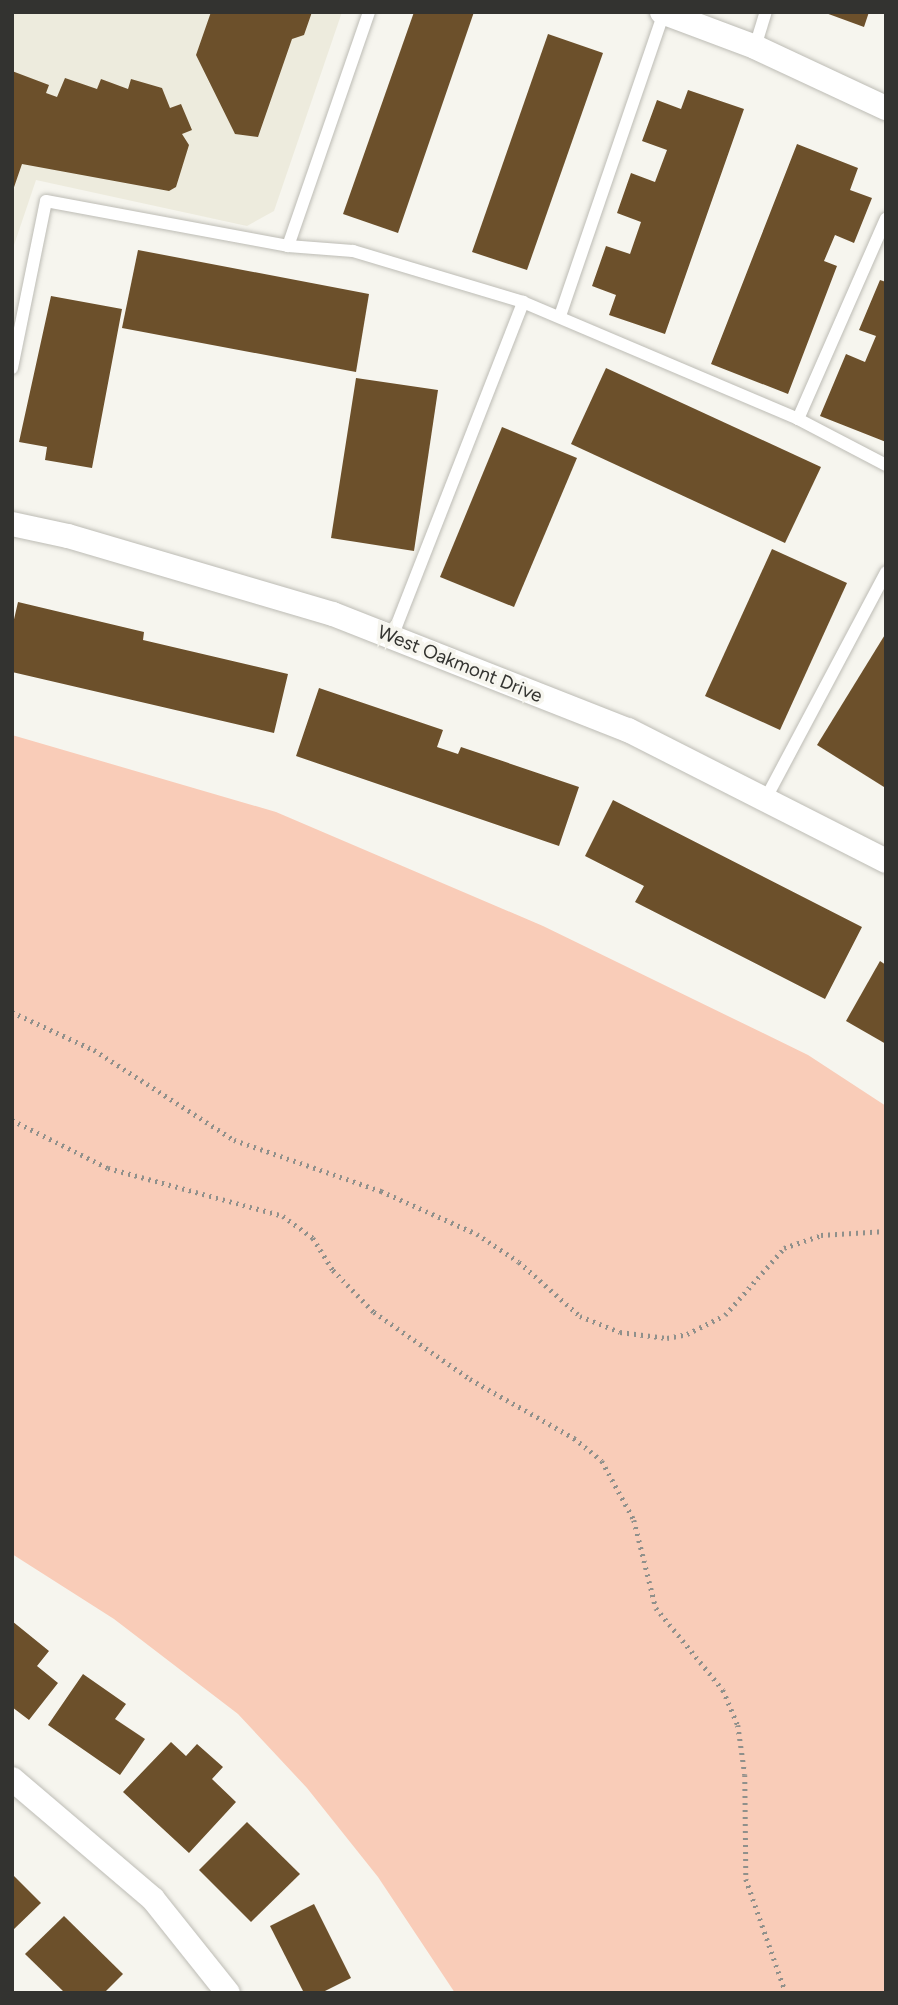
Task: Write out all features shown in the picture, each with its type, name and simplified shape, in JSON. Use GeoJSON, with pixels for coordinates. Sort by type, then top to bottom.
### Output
{"type":"FeatureCollection","features":[{"type":"Feature","properties":{"kind":"street"},"geometry":{"type":"LineString","coordinates":[[663,13],[755,47],[886,107]]}},
{"type":"Feature","properties":{"kind":"street","name":"West Oakmont Drive"},"geometry":{"type":"LineString","coordinates":[[12,524],[68,536],[332,614],[392,637],[628,730],[886,861]]}},
{"type":"Feature","properties":{"kind":"street"},"geometry":{"type":"LineString","coordinates":[[12,1779],[153,1899],[228,1993]]}},
{"type":"Feature","properties":{"kind":"lane"},"geometry":{"type":"LineString","coordinates":[[288,246],[369,12]]}},
{"type":"Feature","properties":{"kind":"lane"},"geometry":{"type":"LineString","coordinates":[[755,47],[766,12]]}},
{"type":"Feature","properties":{"kind":"lane"},"geometry":{"type":"LineString","coordinates":[[560,316],[663,13]]}},
{"type":"Feature","properties":{"kind":"lane"},"geometry":{"type":"LineString","coordinates":[[12,368],[46,201],[288,246],[353,251],[523,302],[798,419],[886,465]]}},
{"type":"Feature","properties":{"kind":"lane"},"geometry":{"type":"LineString","coordinates":[[798,419],[886,219]]}},
{"type":"Feature","properties":{"kind":"lane"},"geometry":{"type":"LineString","coordinates":[[392,637],[523,302]]}},
{"type":"Feature","properties":{"kind":"lane"},"geometry":{"type":"LineString","coordinates":[[765,800],[886,572]]}},
{"type":"Feature","properties":{"kind":"path"},"geometry":{"type":"LineString","coordinates":[[12,1012],[94,1049],[234,1140],[381,1191],[477,1234],[519,1262],[580,1317],[620,1332],[667,1338],[687,1334],[725,1315],[784,1248],[821,1235],[886,1231]]}},
{"type":"Feature","properties":{"kind":"path"},"geometry":{"type":"LineString","coordinates":[[12,1120],[108,1168],[283,1216],[313,1238],[340,1279],[374,1312],[479,1385],[574,1438],[602,1461],[634,1520],[656,1608],[723,1690],[738,1726],[745,1775],[746,1879],[786,1993]]}},
{"type":"Feature","properties":{"kind":"shaded area"},"geometry":{"type":"Polygon","coordinates":[[[12,12],[342,12],[274,211],[247,226],[36,180],[12,251],[12,12]]]}},
{"type":"Feature","properties":{"kind":"shaded area"},"geometry":{"type":"Polygon","coordinates":[[[12,735],[276,812],[543,926],[808,1055],[886,1106],[886,1993],[455,1993],[378,1877],[307,1788],[238,1714],[114,1619],[12,1554],[12,735]]]}},
{"type":"Feature","properties":{"kind":"building"},"geometry":{"type":"Polygon","coordinates":[[[211,12],[312,12],[304,35],[292,39],[258,137],[235,134],[196,55],[211,12]]]}},
{"type":"Feature","properties":{"kind":"building"},"geometry":{"type":"Polygon","coordinates":[[[414,12],[474,12],[398,233],[343,214],[414,12]]]}},
{"type":"Feature","properties":{"kind":"building"},"geometry":{"type":"Polygon","coordinates":[[[823,12],[869,12],[864,27],[823,12]]]}},
{"type":"Feature","properties":{"kind":"building"},"geometry":{"type":"Polygon","coordinates":[[[548,34],[603,53],[527,270],[472,252],[548,34]]]}},
{"type":"Feature","properties":{"kind":"building"},"geometry":{"type":"Polygon","coordinates":[[[12,71],[49,85],[46,93],[57,97],[65,78],[97,89],[101,79],[128,89],[131,79],[162,88],[170,108],[181,104],[192,130],[182,134],[189,145],[176,187],[169,191],[22,164],[12,193],[12,71]]]}},
{"type":"Feature","properties":{"kind":"building"},"geometry":{"type":"Polygon","coordinates":[[[688,90],[744,109],[665,334],[609,315],[616,295],[592,286],[606,246],[630,254],[641,222],[617,213],[631,173],[655,182],[667,150],[642,141],[657,100],[681,109],[688,90]]]}},
{"type":"Feature","properties":{"kind":"building"},"geometry":{"type":"Polygon","coordinates":[[[797,144],[858,168],[850,190],[872,198],[854,243],[835,235],[824,261],[837,266],[788,394],[711,364],[797,144]]]}},
{"type":"Feature","properties":{"kind":"building"},"geometry":{"type":"Polygon","coordinates":[[[138,250],[369,294],[356,372],[122,328],[138,250]]]}},
{"type":"Feature","properties":{"kind":"building"},"geometry":{"type":"Polygon","coordinates":[[[880,280],[886,282],[886,442],[820,416],[846,354],[865,362],[876,336],[859,330],[880,280]]]}},
{"type":"Feature","properties":{"kind":"building"},"geometry":{"type":"Polygon","coordinates":[[[51,296],[122,309],[92,468],[45,460],[47,447],[19,442],[51,296]]]}},
{"type":"Feature","properties":{"kind":"building"},"geometry":{"type":"Polygon","coordinates":[[[606,368],[821,467],[785,543],[571,444],[606,368]]]}},
{"type":"Feature","properties":{"kind":"building"},"geometry":{"type":"Polygon","coordinates":[[[356,378],[438,390],[414,551],[331,538],[356,378]]]}},
{"type":"Feature","properties":{"kind":"building"},"geometry":{"type":"Polygon","coordinates":[[[502,427],[577,458],[514,607],[440,577],[502,427]]]}},
{"type":"Feature","properties":{"kind":"building"},"geometry":{"type":"Polygon","coordinates":[[[772,549],[847,583],[780,730],[705,696],[772,549]]]}},
{"type":"Feature","properties":{"kind":"building"},"geometry":{"type":"Polygon","coordinates":[[[18,602],[144,632],[143,640],[288,674],[274,733],[12,672],[12,628],[18,602]]]}},
{"type":"Feature","properties":{"kind":"building"},"geometry":{"type":"Polygon","coordinates":[[[886,633],[886,784],[884,787],[817,745],[886,633]]]}},
{"type":"Feature","properties":{"kind":"building"},"geometry":{"type":"Polygon","coordinates":[[[319,688],[443,730],[437,747],[458,754],[461,747],[579,787],[559,846],[296,756],[319,688]]]}},
{"type":"Feature","properties":{"kind":"building"},"geometry":{"type":"Polygon","coordinates":[[[613,800],[862,927],[825,999],[635,902],[644,886],[585,856],[613,800]]]}},
{"type":"Feature","properties":{"kind":"building"},"geometry":{"type":"Polygon","coordinates":[[[880,961],[886,965],[886,1044],[846,1021],[880,961]]]}},
{"type":"Feature","properties":{"kind":"building"},"geometry":{"type":"Polygon","coordinates":[[[12,1621],[49,1651],[37,1666],[58,1683],[29,1720],[12,1707],[12,1621]]]}},
{"type":"Feature","properties":{"kind":"building"},"geometry":{"type":"Polygon","coordinates":[[[83,1674],[126,1704],[115,1719],[145,1739],[120,1775],[48,1725],[83,1674]]]}},
{"type":"Feature","properties":{"kind":"building"},"geometry":{"type":"Polygon","coordinates":[[[171,1742],[186,1756],[197,1744],[223,1767],[212,1779],[236,1802],[189,1853],[123,1792],[171,1742]]]}},
{"type":"Feature","properties":{"kind":"building"},"geometry":{"type":"Polygon","coordinates":[[[247,1822],[300,1874],[251,1922],[199,1870],[247,1822]]]}},
{"type":"Feature","properties":{"kind":"building"},"geometry":{"type":"Polygon","coordinates":[[[12,1874],[41,1903],[12,1931],[12,1874]]]}},
{"type":"Feature","properties":{"kind":"building"},"geometry":{"type":"Polygon","coordinates":[[[314,1904],[351,1978],[321,1993],[304,1993],[270,1926],[314,1904]]]}},
{"type":"Feature","properties":{"kind":"building"},"geometry":{"type":"Polygon","coordinates":[[[64,1916],[123,1974],[104,1993],[65,1993],[25,1954],[64,1916]]]}}]}
